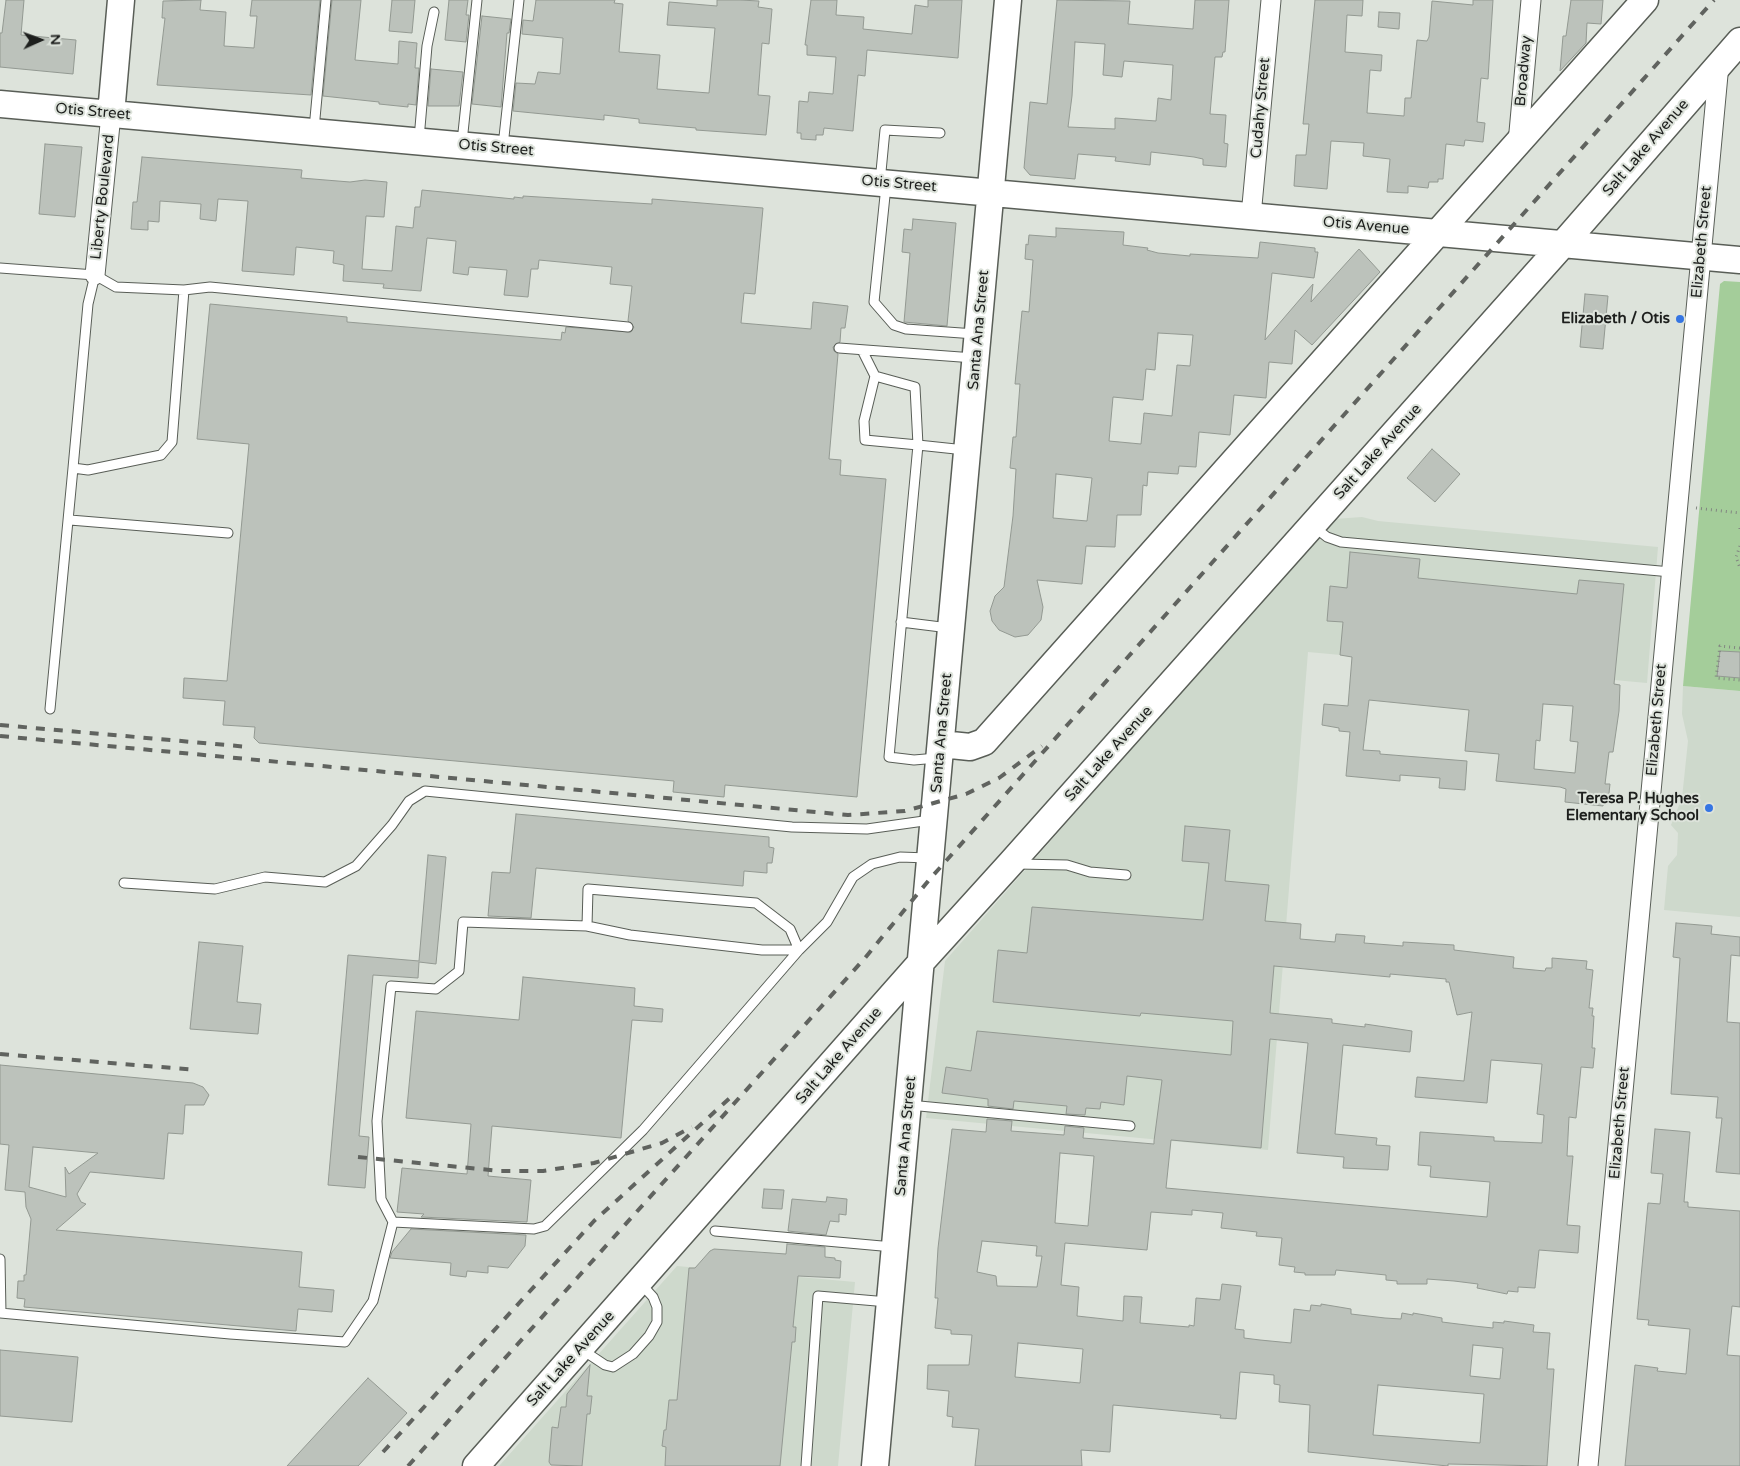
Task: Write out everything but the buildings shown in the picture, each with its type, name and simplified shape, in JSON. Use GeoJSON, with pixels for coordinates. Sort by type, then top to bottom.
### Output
{"type":"FeatureCollection","features":[{"type":"Feature","properties":{"kind":"street","name":"Liberty Boulevard"},"geometry":{"type":"LineString","coordinates":[[95,275],[121,0]]}},
{"type":"Feature","properties":{"kind":"street","name":"Santa Ana Street"},"geometry":{"type":"LineString","coordinates":[[875,1466],[923,960],[1008,0]]}},
{"type":"Feature","properties":{"kind":"street","name":"Cudahy Street"},"geometry":{"type":"LineString","coordinates":[[1251,216],[1271,0]]}},
{"type":"Feature","properties":{"kind":"street","name":"Broadway"},"geometry":{"type":"LineString","coordinates":[[1518,143],[1530,0]]}},
{"type":"Feature","properties":{"kind":"street"},"geometry":{"type":"LineString","coordinates":[[940,751],[984,742],[1645,0]]}},
{"type":"Feature","properties":{"kind":"street","name":"Salt Lake Avenue"},"geometry":{"type":"LineString","coordinates":[[476,1466],[923,960],[1012,863],[1563,244],[1740,40]]}},
{"type":"Feature","properties":{"kind":"street","name":"Elizabeth Street"},"geometry":{"type":"LineString","coordinates":[[1588,1466],[1719,64]]}},
{"type":"Feature","properties":{"kind":"street","name":"Otis Street"},"geometry":{"type":"LineString","coordinates":[[0,104],[992,192]]}},
{"type":"Feature","properties":{"kind":"street","name":"Otis Avenue"},"geometry":{"type":"LineString","coordinates":[[992,192],[1740,260]]}},
{"type":"Feature","properties":{"kind":"lane"},"geometry":{"type":"LineString","coordinates":[[314,132],[326,0]]}},
{"type":"Feature","properties":{"kind":"lane"},"geometry":{"type":"LineString","coordinates":[[462,145],[477,0]]}},
{"type":"Feature","properties":{"kind":"lane"},"geometry":{"type":"LineString","coordinates":[[503,149],[519,0]]}},
{"type":"Feature","properties":{"kind":"lane"},"geometry":{"type":"LineString","coordinates":[[418,141],[427,46],[434,12]]}},
{"type":"Feature","properties":{"kind":"lane"},"geometry":{"type":"LineString","coordinates":[[940,134],[885,130],[874,302],[894,325],[977,346]]}},
{"type":"Feature","properties":{"kind":"lane"},"geometry":{"type":"LineString","coordinates":[[0,268],[95,275],[116,287],[184,290],[210,287],[628,327]]}},
{"type":"Feature","properties":{"kind":"lane"},"geometry":{"type":"LineString","coordinates":[[50,709],[70,520],[88,304],[95,275]]}},
{"type":"Feature","properties":{"kind":"lane"},"geometry":{"type":"LineString","coordinates":[[73,468],[88,470],[161,455],[172,442],[184,290]]}},
{"type":"Feature","properties":{"kind":"lane"},"geometry":{"type":"LineString","coordinates":[[839,348],[862,350],[977,346]]}},
{"type":"Feature","properties":{"kind":"lane"},"geometry":{"type":"LineString","coordinates":[[862,350],[875,376],[864,421],[864,440],[968,450]]}},
{"type":"Feature","properties":{"kind":"lane"},"geometry":{"type":"LineString","coordinates":[[875,376],[916,387],[918,445],[889,757],[914,760],[940,751]]}},
{"type":"Feature","properties":{"kind":"lane"},"geometry":{"type":"LineString","coordinates":[[70,520],[228,533]]}},
{"type":"Feature","properties":{"kind":"lane"},"geometry":{"type":"LineString","coordinates":[[1312,526],[1327,537],[1342,542],[1672,572]]}},
{"type":"Feature","properties":{"kind":"lane"},"geometry":{"type":"LineString","coordinates":[[901,622],[952,629]]}},
{"type":"Feature","properties":{"kind":"lane"},"geometry":{"type":"LineString","coordinates":[[124,883],[215,889],[265,877],[325,882],[356,866],[392,825],[409,801],[425,791],[792,826],[867,829],[934,820]]}},
{"type":"Feature","properties":{"kind":"lane"},"geometry":{"type":"LineString","coordinates":[[393,1222],[534,1229],[546,1226],[642,1130],[799,950],[827,922],[853,877],[872,864],[900,857],[931,858]]}},
{"type":"Feature","properties":{"kind":"lane"},"geometry":{"type":"LineString","coordinates":[[1012,863],[1067,865],[1090,872],[1126,875]]}},
{"type":"Feature","properties":{"kind":"lane"},"geometry":{"type":"LineString","coordinates":[[587,926],[588,889],[756,903],[790,929],[799,950]]}},
{"type":"Feature","properties":{"kind":"lane"},"geometry":{"type":"LineString","coordinates":[[0,1259],[0,1313],[230,1334],[345,1342],[373,1301],[393,1222],[381,1199],[377,1121],[391,986],[436,989],[459,970],[463,922],[587,926],[630,935],[762,950],[799,950]]}},
{"type":"Feature","properties":{"kind":"lane"},"geometry":{"type":"LineString","coordinates":[[909,1105],[1130,1126]]}},
{"type":"Feature","properties":{"kind":"lane"},"geometry":{"type":"LineString","coordinates":[[715,1231],[896,1247]]}},
{"type":"Feature","properties":{"kind":"lane"},"geometry":{"type":"LineString","coordinates":[[580,1349],[605,1365],[613,1367],[633,1354],[649,1336],[657,1322],[657,1307],[653,1298],[640,1282]]}},
{"type":"Feature","properties":{"kind":"lane"},"geometry":{"type":"LineString","coordinates":[[806,1466],[818,1296],[891,1302]]}},
{"type":"Feature","properties":{"kind":"path"},"geometry":{"type":"LineString","coordinates":[[1695,508],[1740,513]]}},
{"type":"Feature","properties":{"kind":"path"},"geometry":{"type":"LineString","coordinates":[[1740,546],[1736,557],[1740,568]]}},
{"type":"Feature","properties":{"kind":"path"},"geometry":{"type":"LineString","coordinates":[[1740,648],[1720,646],[1716,678],[1740,680]]}},
{"type":"Feature","properties":{"kind":"shaded area"},"geometry":{"type":"Polygon","coordinates":[[[1362,517],[1378,521],[1658,547],[1647,683],[1308,652],[1268,1150],[926,1118],[945,961],[1334,519],[1362,517]]]}},
{"type":"Feature","properties":{"kind":"shaded area","name":"Teresa P. Hughes Elementary School"},"geometry":{"type":"Polygon","coordinates":[[[1683,686],[1740,691],[1740,917],[1664,910],[1668,866],[1677,855],[1678,833],[1671,825],[1682,798],[1688,741],[1682,714],[1683,686]]]}},
{"type":"Feature","properties":{"kind":"shaded area"},"geometry":{"type":"Polygon","coordinates":[[[677,1266],[855,1282],[838,1466],[499,1466],[677,1266]]]}},
{"type":"Feature","properties":{"kind":"green space"},"geometry":{"type":"Polygon","coordinates":[[[1724,281],[1740,282],[1740,691],[1683,686],[1720,284],[1724,281]]]}},
{"type":"Feature","properties":{"kind":"railway"},"geometry":{"type":"LineString","coordinates":[[408,1466],[865,958],[929,880],[1714,0]]}},
{"type":"Feature","properties":{"kind":"railway"},"geometry":{"type":"LineString","coordinates":[[0,725],[249,747]]}},
{"type":"Feature","properties":{"kind":"railway"},"geometry":{"type":"LineString","coordinates":[[0,736],[848,815],[905,811],[966,794],[999,778],[1042,746]]}},
{"type":"Feature","properties":{"kind":"railway"},"geometry":{"type":"LineString","coordinates":[[0,1054],[197,1070]]}},
{"type":"Feature","properties":{"kind":"railway"},"geometry":{"type":"LineString","coordinates":[[383,1452],[594,1221],[731,1097]]}},
{"type":"Feature","properties":{"kind":"railway"},"geometry":{"type":"LineString","coordinates":[[358,1157],[500,1171],[543,1171],[594,1163],[662,1143],[692,1127]]}},
{"type":"Feature","properties":{"kind":"place","name":"Elizabeth / Otis"},"geometry":{"type":"Point","coordinates":[1680,319]}},
{"type":"Feature","properties":{"kind":"place","name":"Teresa P. Hughes Elementary School"},"geometry":{"type":"Point","coordinates":[1709,808]}}]}
